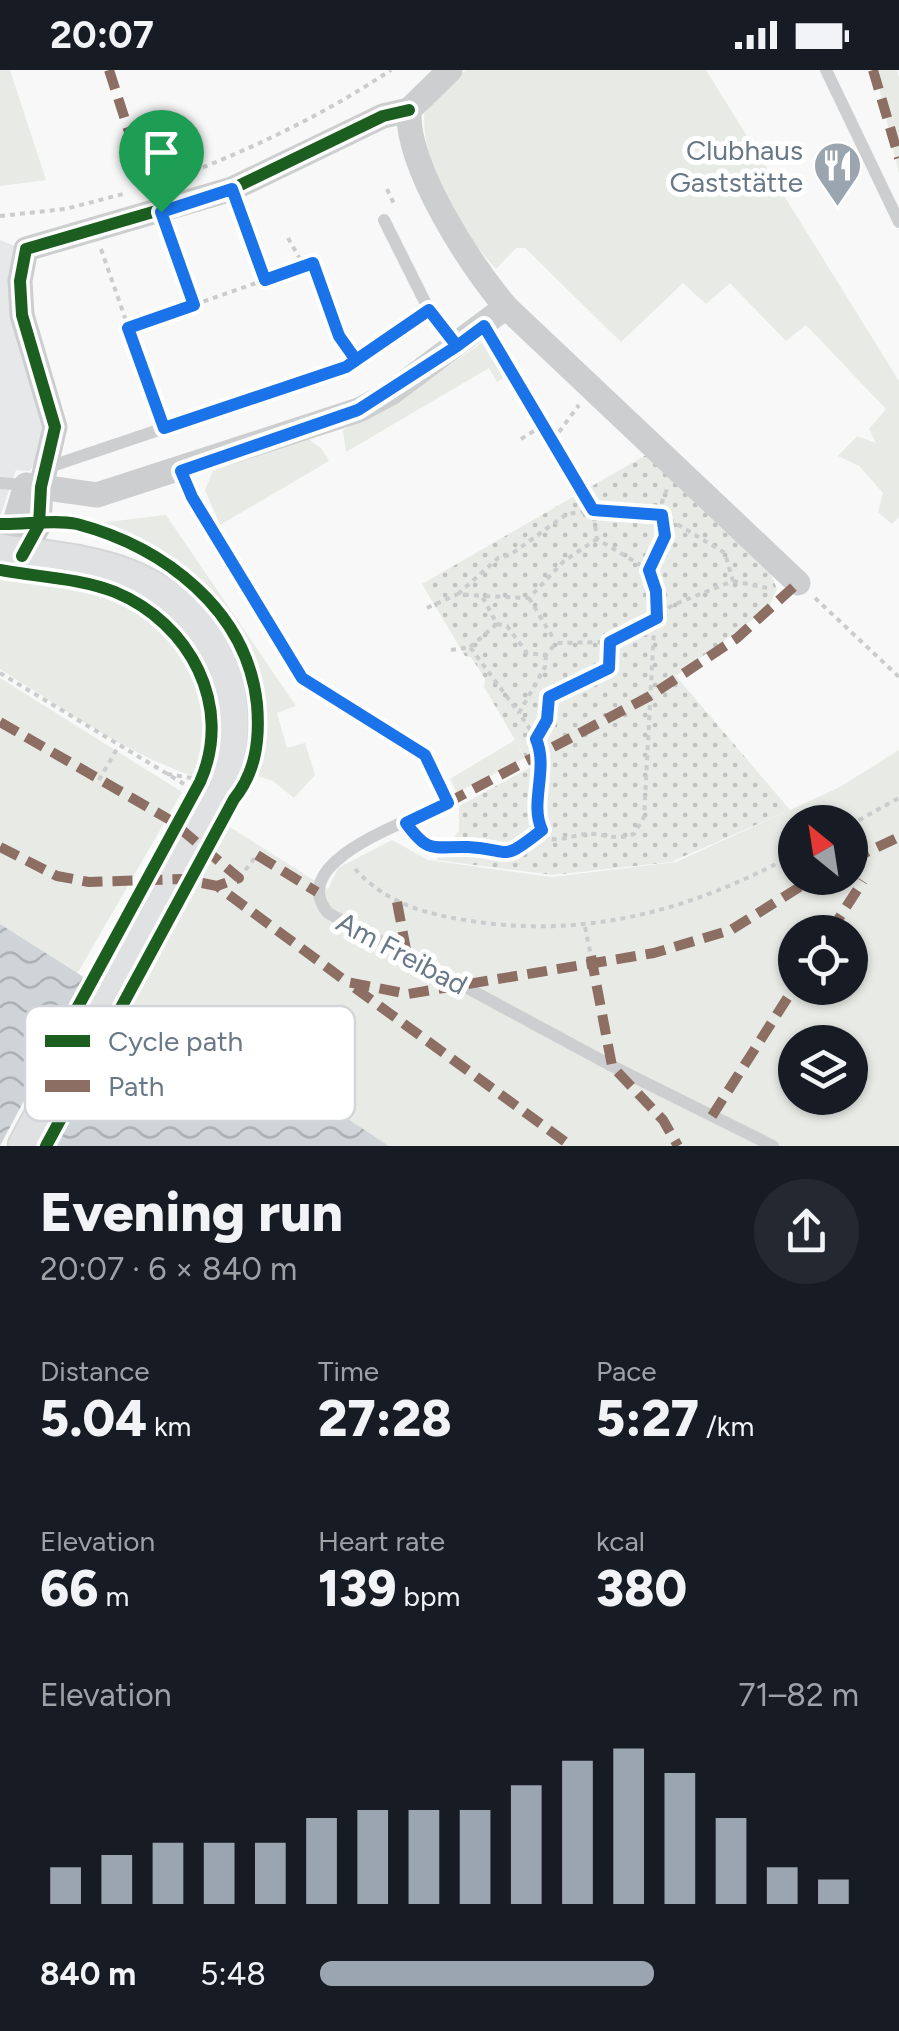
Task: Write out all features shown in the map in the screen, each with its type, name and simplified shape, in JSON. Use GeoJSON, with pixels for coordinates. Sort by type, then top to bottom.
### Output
{"type":"FeatureCollection","features":[{"type":"Feature","properties":{"kind":"main road"},"geometry":{"type":"LineString","coordinates":[[11,553],[89,566],[128,578],[168,600],[202,634],[222,668],[233,722],[230,756],[199,788],[97,1006]]}},
{"type":"Feature","properties":{"kind":"main road"},"geometry":{"type":"LineString","coordinates":[[26,1146],[40,1121]]}},
{"type":"Feature","properties":{"kind":"street"},"geometry":{"type":"LineString","coordinates":[[11,553],[14,525],[28,481],[55,427],[22,315],[20,280],[26,249],[232,189],[391,112],[409,110],[450,70]]}},
{"type":"Feature","properties":{"kind":"street"},"geometry":{"type":"LineString","coordinates":[[409,110],[408,128],[422,168],[471,261],[506,308],[798,583]]}},
{"type":"Feature","properties":{"kind":"street"},"geometry":{"type":"LineString","coordinates":[[28,481],[97,495],[181,471],[358,410],[457,346],[506,308]]}},
{"type":"Feature","properties":{"kind":"lane"},"geometry":{"type":"LineString","coordinates":[[826,70],[899,222]]}},
{"type":"Feature","properties":{"kind":"lane"},"geometry":{"type":"LineString","coordinates":[[384,220],[429,310],[457,346]]}},
{"type":"Feature","properties":{"kind":"lane"},"geometry":{"type":"LineString","coordinates":[[28,481],[356,360],[429,310]]}},
{"type":"Feature","properties":{"kind":"lane"},"geometry":{"type":"LineString","coordinates":[[181,471],[192,497],[302,678],[425,755],[448,803],[346,852]]}},
{"type":"Feature","properties":{"kind":"lane","name":"Am Freibad"},"geometry":{"type":"LineString","coordinates":[[346,852],[320,878],[320,903],[328,914],[773,1146]]}},
{"type":"Feature","properties":{"kind":"path"},"geometry":{"type":"LineString","coordinates":[[0,216],[65,209],[147,188],[208,166],[301,123],[391,70]]}},
{"type":"Feature","properties":{"kind":"path"},"geometry":{"type":"LineString","coordinates":[[139,164],[147,188]]}},
{"type":"Feature","properties":{"kind":"path"},"geometry":{"type":"LineString","coordinates":[[232,189],[265,280]]}},
{"type":"Feature","properties":{"kind":"path"},"geometry":{"type":"LineString","coordinates":[[161,212],[194,305]]}},
{"type":"Feature","properties":{"kind":"path"},"geometry":{"type":"LineString","coordinates":[[94,230],[164,428]]}},
{"type":"Feature","properties":{"kind":"path"},"geometry":{"type":"LineString","coordinates":[[288,238],[304,266]]}},
{"type":"Feature","properties":{"kind":"path"},"geometry":{"type":"LineString","coordinates":[[128,328],[313,263],[339,336],[356,360]]}},
{"type":"Feature","properties":{"kind":"path"},"geometry":{"type":"LineString","coordinates":[[484,326],[593,510],[597,540]]}},
{"type":"Feature","properties":{"kind":"path"},"geometry":{"type":"LineString","coordinates":[[552,440],[592,390]]}},
{"type":"Feature","properties":{"kind":"path"},"geometry":{"type":"LineString","coordinates":[[520,438],[544,425]]}},
{"type":"Feature","properties":{"kind":"path"},"geometry":{"type":"LineString","coordinates":[[649,570],[665,536],[665,491],[682,474]]}},
{"type":"Feature","properties":{"kind":"path"},"geometry":{"type":"LineString","coordinates":[[427,608],[458,594],[498,558],[510,555],[567,514],[593,510],[662,515],[725,552],[732,581],[672,605],[657,618],[610,642],[556,643],[546,655],[545,666],[519,712]]}},
{"type":"Feature","properties":{"kind":"path"},"geometry":{"type":"LineString","coordinates":[[470,647],[519,712],[543,755],[537,820],[546,838],[559,842],[591,834],[616,841],[634,834],[644,817],[643,771],[656,591],[649,570],[597,540]]}},
{"type":"Feature","properties":{"kind":"path"},"geometry":{"type":"LineString","coordinates":[[458,594],[529,598],[564,561],[597,540]]}},
{"type":"Feature","properties":{"kind":"path"},"geometry":{"type":"LineString","coordinates":[[798,583],[899,677]]}},
{"type":"Feature","properties":{"kind":"path"},"geometry":{"type":"LineString","coordinates":[[482,596],[496,624]]}},
{"type":"Feature","properties":{"kind":"path"},"geometry":{"type":"LineString","coordinates":[[529,598],[556,643]]}},
{"type":"Feature","properties":{"kind":"path"},"geometry":{"type":"LineString","coordinates":[[452,650],[470,647],[496,624]]}},
{"type":"Feature","properties":{"kind":"path"},"geometry":{"type":"LineString","coordinates":[[496,624],[508,626],[527,653],[546,655]]}},
{"type":"Feature","properties":{"kind":"path"},"geometry":{"type":"LineString","coordinates":[[536,739],[547,720],[549,697],[609,668],[610,642]]}},
{"type":"Feature","properties":{"kind":"path"},"geometry":{"type":"LineString","coordinates":[[0,673],[118,746],[199,788]]}},
{"type":"Feature","properties":{"kind":"path"},"geometry":{"type":"LineString","coordinates":[[100,780],[118,746]]}},
{"type":"Feature","properties":{"kind":"path"},"geometry":{"type":"LineString","coordinates":[[868,815],[899,798]]}},
{"type":"Feature","properties":{"kind":"path"},"geometry":{"type":"LineString","coordinates":[[406,823],[426,846],[467,847],[498,855],[515,851],[542,830]]}},
{"type":"Feature","properties":{"kind":"path"},"geometry":{"type":"LineString","coordinates":[[346,852],[354,868],[382,896],[408,907],[519,928],[585,927],[651,914],[697,900],[778,862]]}},
{"type":"Feature","properties":{"kind":"path"},"geometry":{"type":"LineString","coordinates":[[238,878],[257,855]]}},
{"type":"Feature","properties":{"kind":"path"},"geometry":{"type":"LineString","coordinates":[[585,927],[591,956]]}},
{"type":"Feature","properties":{"kind":"shaded area"},"geometry":{"type":"Polygon","coordinates":[[[0,70],[10,70],[46,180],[0,186],[0,70]]]}},
{"type":"Feature","properties":{"kind":"shaded area"},"geometry":{"type":"Polygon","coordinates":[[[466,70],[706,70],[899,381],[899,517],[892,524],[878,512],[883,493],[859,466],[838,456],[857,436],[876,443],[869,429],[886,409],[806,325],[786,341],[730,283],[706,304],[683,283],[621,342],[525,248],[516,248],[496,269],[467,233],[443,192],[424,126],[425,104],[466,70]]]}},
{"type":"Feature","properties":{"kind":"shaded area"},"geometry":{"type":"Polygon","coordinates":[[[875,70],[897,70],[899,78],[899,174],[875,70]]]}},
{"type":"Feature","properties":{"kind":"shaded area"},"geometry":{"type":"Polygon","coordinates":[[[0,240],[15,246],[46,423],[34,466],[29,471],[16,470],[0,517],[0,240]]]}},
{"type":"Feature","properties":{"kind":"shaded area"},"geometry":{"type":"Polygon","coordinates":[[[489,338],[510,374],[497,382],[489,368],[346,452],[343,430],[402,398],[489,338]]]}},
{"type":"Feature","properties":{"kind":"shaded area"},"geometry":{"type":"Polygon","coordinates":[[[307,438],[322,449],[329,461],[220,525],[205,490],[213,471],[307,438]]]}},
{"type":"Feature","properties":{"kind":"shaded area"},"geometry":{"type":"Polygon","coordinates":[[[651,452],[769,570],[777,589],[768,608],[676,676],[786,805],[778,805],[778,815],[671,862],[553,875],[436,860],[459,831],[459,806],[531,767],[484,687],[485,679],[471,657],[465,656],[422,584],[651,452]]]}},
{"type":"Feature","properties":{"kind":"shaded area"},"geometry":{"type":"Polygon","coordinates":[[[166,515],[296,706],[277,713],[287,748],[305,743],[315,775],[294,798],[273,781],[255,775],[259,738],[252,672],[223,617],[173,573],[134,551],[82,534],[77,518],[99,523],[166,515]]]}},
{"type":"Feature","properties":{"kind":"shaded area"},"geometry":{"type":"Polygon","coordinates":[[[0,573],[101,590],[139,608],[161,626],[196,670],[206,696],[210,723],[208,751],[198,778],[121,744],[0,669],[0,573]]]}},
{"type":"Feature","properties":{"kind":"shaded area"},"geometry":{"type":"Polygon","coordinates":[[[0,678],[182,792],[77,974],[0,924],[0,678]]]}},
{"type":"Feature","properties":{"kind":"shaded area"},"geometry":{"type":"Polygon","coordinates":[[[515,740],[525,758],[457,793],[450,779],[515,740]]]}},
{"type":"Feature","properties":{"kind":"shaded area"},"geometry":{"type":"Polygon","coordinates":[[[899,750],[899,1146],[389,1146],[348,1121],[355,1121],[355,1006],[123,1003],[222,822],[328,889],[338,868],[392,840],[428,860],[552,877],[676,862],[778,815],[778,895],[868,895],[868,805],[801,805],[840,787],[899,750]]]}},
{"type":"Feature","properties":{"kind":"water"},"geometry":{"type":"Polygon","coordinates":[[[0,924],[129,1006],[25,1006],[25,1121],[351,1121],[389,1146],[0,1146],[0,924]]]}},
{"type":"Feature","properties":{"kind":"pier"},"geometry":{"type":"Polygon","coordinates":[[[90,976],[131,1002],[129,1006],[74,1006],[90,976]]]}},
{"type":"Feature","properties":{"kind":"pier"},"geometry":{"type":"Polygon","coordinates":[[[25,1099],[25,1121],[66,1121],[52,1146],[0,1146],[25,1099]]]}},
{"type":"Feature","properties":{"kind":"marked path"},"geometry":{"type":"LineString","coordinates":[[109,70],[139,163]]}},
{"type":"Feature","properties":{"kind":"marked path"},"geometry":{"type":"LineString","coordinates":[[873,70],[899,158]]}},
{"type":"Feature","properties":{"kind":"marked path"},"geometry":{"type":"LineString","coordinates":[[447,803],[650,696],[737,638],[798,583]]}},
{"type":"Feature","properties":{"kind":"marked path"},"geometry":{"type":"LineString","coordinates":[[0,722],[170,820],[239,878],[217,886]]}},
{"type":"Feature","properties":{"kind":"marked path"},"geometry":{"type":"LineString","coordinates":[[868,852],[899,837]]}},
{"type":"Feature","properties":{"kind":"marked path"},"geometry":{"type":"LineString","coordinates":[[0,847],[57,876],[89,882],[182,879],[217,886],[347,982],[408,994],[654,953],[731,930],[787,895]]}},
{"type":"Feature","properties":{"kind":"marked path"},"geometry":{"type":"LineString","coordinates":[[257,855],[317,892]]}},
{"type":"Feature","properties":{"kind":"marked path"},"geometry":{"type":"LineString","coordinates":[[841,915],[854,895]]}},
{"type":"Feature","properties":{"kind":"marked path"},"geometry":{"type":"LineString","coordinates":[[397,902],[407,955]]}},
{"type":"Feature","properties":{"kind":"marked path"},"geometry":{"type":"LineString","coordinates":[[591,956],[612,1066],[663,1120],[678,1146]]}},
{"type":"Feature","properties":{"kind":"marked path"},"geometry":{"type":"LineString","coordinates":[[355,988],[571,1146]]}},
{"type":"Feature","properties":{"kind":"marked path"},"geometry":{"type":"LineString","coordinates":[[712,1116],[783,1005]]}},
{"type":"Feature","properties":{"kind":"cycle path"},"geometry":{"type":"LineString","coordinates":[[22,556],[39,525],[41,487],[55,427],[22,315],[20,281],[26,249],[232,189],[383,116],[409,110]]}},
{"type":"Feature","properties":{"kind":"cycle path"},"geometry":{"type":"LineString","coordinates":[[0,524],[77,524],[109,534],[170,566],[219,612],[237,639],[250,670],[258,730],[252,766],[122,1006]]}},
{"type":"Feature","properties":{"kind":"cycle path"},"geometry":{"type":"LineString","coordinates":[[0,570],[87,584],[142,606],[184,646],[208,697],[212,725],[200,782],[78,1006]]}},
{"type":"Feature","properties":{"kind":"cycle path"},"geometry":{"type":"LineString","coordinates":[[46,1146],[60,1121]]}},
{"type":"Feature","properties":{"kind":"place","name":"Clubhaus Gaststätte"},"geometry":{"type":"Point","coordinates":[838,208]}},
{"type":"Feature","properties":{"kind":"route"},"geometry":{"type":"LineString","coordinates":[[161,212],[194,305],[128,328],[164,428],[346,367],[429,310],[457,346],[484,326],[593,510],[662,515],[665,536],[649,570],[656,591],[657,618],[610,642],[609,668],[549,697],[547,720],[536,739],[543,755],[537,820],[542,830],[515,851],[498,855],[467,847],[438,849],[419,840],[406,823],[448,803],[425,755],[302,678],[192,497],[181,471],[358,410],[457,346],[429,310],[356,360],[339,336],[313,263],[265,280],[232,189],[161,212]]}}]}
